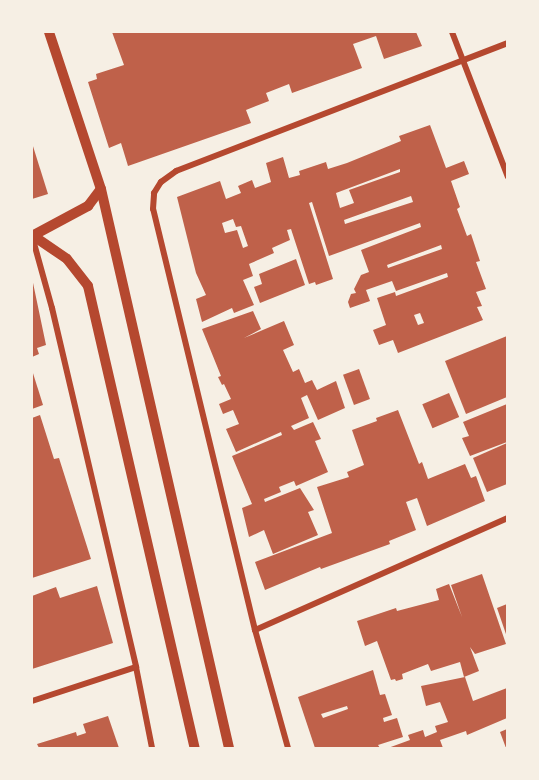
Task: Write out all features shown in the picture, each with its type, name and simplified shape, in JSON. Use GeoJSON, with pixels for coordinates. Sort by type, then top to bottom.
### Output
{"type":"FeatureCollection","features":[{"type":"Feature","properties":{"kind":"street"},"geometry":{"type":"LineString","coordinates":[[49,32],[101,189],[229,748]]}},
{"type":"Feature","properties":{"kind":"street"},"geometry":{"type":"LineString","coordinates":[[452,32],[507,177]]}},
{"type":"Feature","properties":{"kind":"street"},"geometry":{"type":"LineString","coordinates":[[288,748],[255,630],[153,209],[154,193],[161,182],[176,171],[507,43]]}},
{"type":"Feature","properties":{"kind":"street"},"geometry":{"type":"LineString","coordinates":[[32,235],[88,206],[101,189]]}},
{"type":"Feature","properties":{"kind":"street"},"geometry":{"type":"LineString","coordinates":[[32,235],[67,259],[84,279],[90,296],[195,748]]}},
{"type":"Feature","properties":{"kind":"street"},"geometry":{"type":"LineString","coordinates":[[32,235],[52,308],[136,667],[152,748]]}},
{"type":"Feature","properties":{"kind":"street"},"geometry":{"type":"LineString","coordinates":[[255,630],[507,518]]}},
{"type":"Feature","properties":{"kind":"street"},"geometry":{"type":"LineString","coordinates":[[32,701],[136,667]]}},
{"type":"Feature","properties":{"kind":"building"},"geometry":{"type":"Polygon","coordinates":[[[112,32],[416,32],[422,46],[384,59],[376,36],[353,44],[362,68],[292,93],[289,84],[266,93],[269,101],[246,110],[251,123],[128,166],[121,143],[109,148],[88,82],[97,79],[96,74],[124,65],[112,32]]]}},
{"type":"Feature","properties":{"kind":"building"},"geometry":{"type":"Polygon","coordinates":[[[430,125],[446,168],[464,161],[469,174],[451,181],[460,207],[457,209],[467,236],[471,234],[480,261],[476,262],[486,289],[476,292],[482,306],[477,307],[483,320],[398,353],[393,340],[379,345],[373,330],[386,325],[377,298],[395,292],[396,296],[448,277],[447,273],[396,291],[392,281],[366,290],[370,301],[350,308],[348,302],[351,294],[356,293],[354,289],[361,275],[369,272],[361,250],[421,227],[420,223],[329,256],[312,202],[309,203],[333,279],[316,285],[315,282],[309,284],[291,229],[287,230],[290,240],[272,248],[274,253],[249,264],[253,276],[243,280],[254,305],[234,313],[232,308],[202,322],[196,299],[206,295],[196,273],[177,197],[220,181],[226,199],[241,193],[238,186],[252,180],[255,188],[271,182],[266,163],[283,157],[289,178],[300,175],[299,171],[326,162],[328,169],[347,163],[401,141],[399,136],[430,125]],[[400,169],[336,193],[340,208],[354,203],[349,190],[400,172],[400,169]],[[411,196],[344,220],[345,224],[413,202],[411,196]],[[233,219],[222,223],[225,233],[237,230],[243,248],[248,246],[241,226],[236,227],[233,219]],[[441,245],[387,265],[388,268],[442,249],[441,245]],[[420,313],[414,315],[418,325],[424,323],[420,313]]]}},
{"type":"Feature","properties":{"kind":"building"},"geometry":{"type":"Polygon","coordinates":[[[32,143],[48,194],[32,199],[32,143]]]}},
{"type":"Feature","properties":{"kind":"building"},"geometry":{"type":"Polygon","coordinates":[[[296,259],[305,285],[260,303],[254,287],[262,284],[259,274],[296,259]]]}},
{"type":"Feature","properties":{"kind":"building"},"geometry":{"type":"Polygon","coordinates":[[[32,278],[46,345],[37,348],[39,354],[32,357],[32,278]]]}},
{"type":"Feature","properties":{"kind":"building"},"geometry":{"type":"Polygon","coordinates":[[[253,311],[261,329],[244,338],[284,321],[294,345],[283,350],[293,372],[299,369],[305,383],[312,380],[317,390],[336,381],[345,408],[318,420],[307,395],[301,398],[309,418],[291,426],[294,430],[313,422],[321,439],[315,441],[328,472],[296,486],[294,481],[279,487],[281,492],[264,499],[265,502],[300,488],[314,510],[308,512],[318,535],[273,554],[264,530],[249,537],[242,508],[252,504],[232,456],[282,435],[281,432],[236,452],[226,429],[239,424],[233,410],[223,414],[219,404],[231,399],[218,377],[221,376],[202,329],[253,311]]]}},
{"type":"Feature","properties":{"kind":"building"},"geometry":{"type":"Polygon","coordinates":[[[507,336],[507,397],[466,414],[445,361],[507,336]]]}},
{"type":"Feature","properties":{"kind":"building"},"geometry":{"type":"Polygon","coordinates":[[[359,369],[370,399],[354,405],[343,375],[359,369]]]}},
{"type":"Feature","properties":{"kind":"building"},"geometry":{"type":"Polygon","coordinates":[[[32,370],[43,405],[32,409],[32,370]]]}},
{"type":"Feature","properties":{"kind":"building"},"geometry":{"type":"Polygon","coordinates":[[[449,393],[459,417],[432,428],[422,404],[449,393]]]}},
{"type":"Feature","properties":{"kind":"building"},"geometry":{"type":"Polygon","coordinates":[[[507,404],[507,442],[470,456],[462,438],[469,436],[463,422],[507,404]]]}},
{"type":"Feature","properties":{"kind":"building"},"geometry":{"type":"Polygon","coordinates":[[[398,410],[419,464],[422,462],[428,479],[465,464],[471,478],[476,476],[485,501],[427,526],[417,498],[406,502],[416,530],[389,541],[390,544],[321,569],[320,567],[265,590],[255,562],[332,533],[317,487],[349,477],[347,472],[364,465],[352,430],[398,410]]]}},
{"type":"Feature","properties":{"kind":"building"},"geometry":{"type":"Polygon","coordinates":[[[40,415],[54,459],[59,458],[91,559],[32,578],[32,418],[40,415]]]}},
{"type":"Feature","properties":{"kind":"building"},"geometry":{"type":"Polygon","coordinates":[[[507,443],[507,484],[487,492],[473,458],[507,443]]]}},
{"type":"Feature","properties":{"kind":"building"},"geometry":{"type":"Polygon","coordinates":[[[482,574],[506,644],[475,654],[470,647],[479,671],[464,677],[460,662],[431,671],[428,664],[402,674],[403,679],[391,680],[377,641],[365,646],[357,621],[396,608],[397,611],[439,600],[436,589],[449,584],[462,617],[451,585],[482,574]]]}},
{"type":"Feature","properties":{"kind":"building"},"geometry":{"type":"Polygon","coordinates":[[[97,586],[113,643],[32,669],[32,596],[56,587],[60,598],[97,586]]]}},
{"type":"Feature","properties":{"kind":"building"},"geometry":{"type":"Polygon","coordinates":[[[507,604],[507,637],[497,608],[507,604]]]}},
{"type":"Feature","properties":{"kind":"building"},"geometry":{"type":"Polygon","coordinates":[[[373,670],[380,695],[385,694],[392,715],[383,718],[384,722],[397,718],[403,737],[378,745],[380,748],[315,748],[298,697],[373,670]],[[347,706],[321,714],[323,718],[348,709],[347,706]]]}},
{"type":"Feature","properties":{"kind":"building"},"geometry":{"type":"Polygon","coordinates":[[[465,677],[473,701],[507,688],[507,718],[467,735],[466,731],[440,740],[443,748],[388,748],[410,740],[408,735],[423,730],[425,737],[437,732],[435,726],[448,722],[440,702],[426,706],[421,686],[465,677]]]}},
{"type":"Feature","properties":{"kind":"building"},"geometry":{"type":"Polygon","coordinates":[[[108,716],[119,748],[39,748],[37,744],[76,732],[77,736],[86,733],[83,724],[108,716]]]}},
{"type":"Feature","properties":{"kind":"building"},"geometry":{"type":"Polygon","coordinates":[[[507,729],[507,748],[506,748],[500,732],[507,729]]]}}]}
